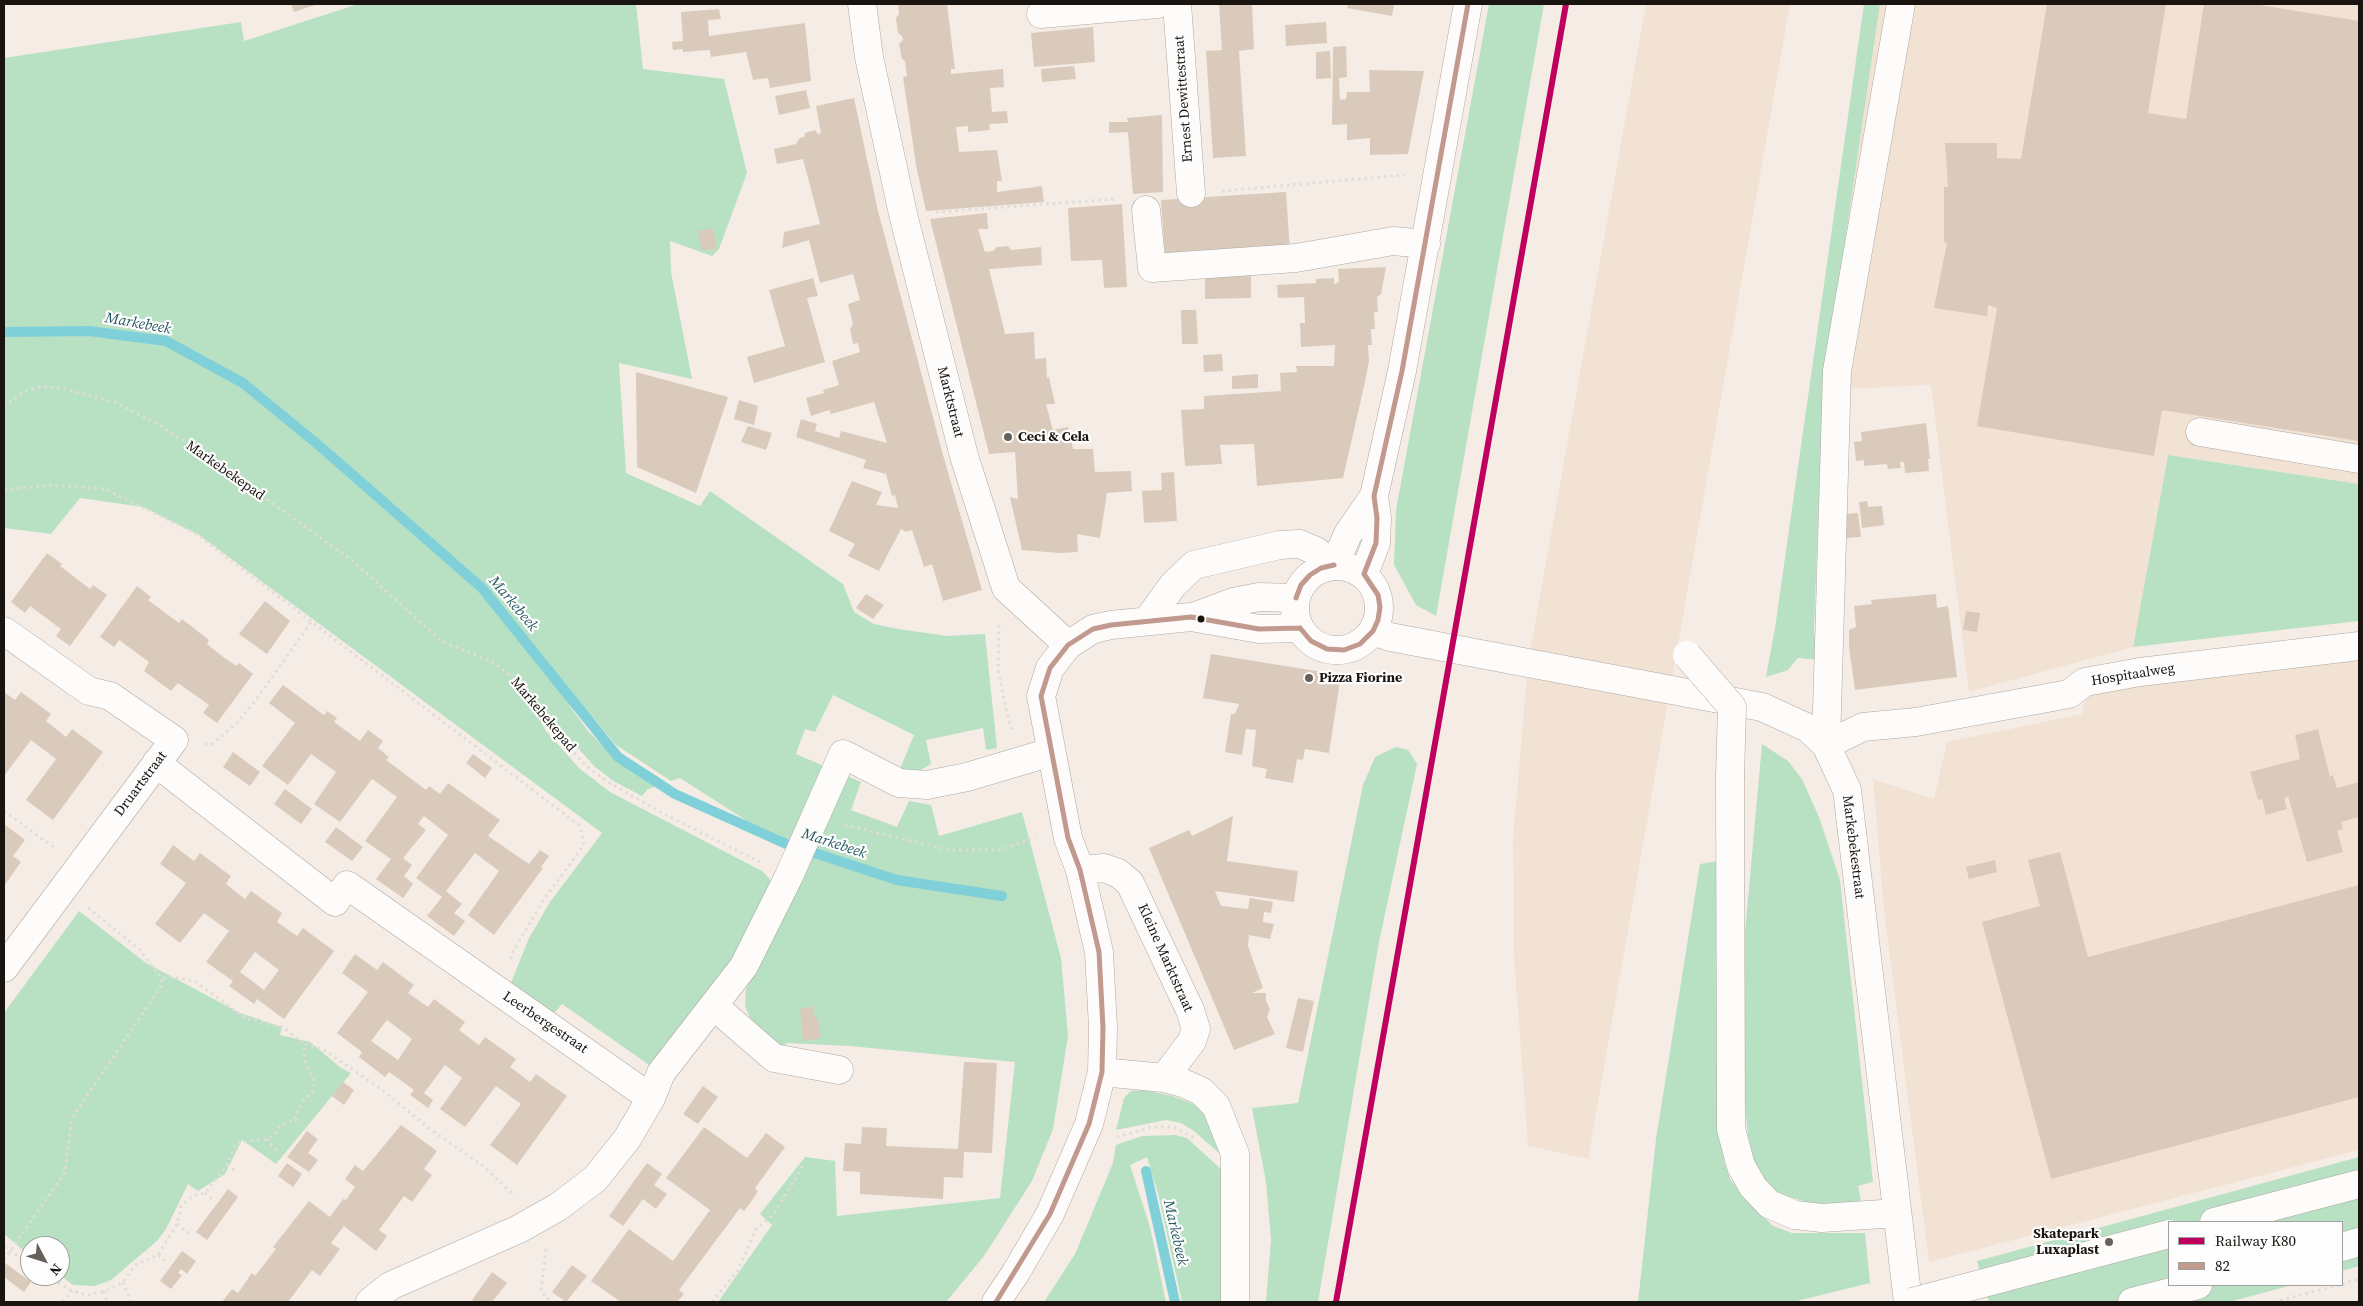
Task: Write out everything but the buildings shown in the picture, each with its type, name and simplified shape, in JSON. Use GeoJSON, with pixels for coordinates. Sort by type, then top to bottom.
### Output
{"type":"FeatureCollection","features":[{"type":"Feature","properties":{"kind":"main road","name":"Marktstraat"},"geometry":{"type":"LineString","coordinates":[[862,4],[869,57],[903,214],[964,456],[1006,588],[1068,645]]}},
{"type":"Feature","properties":{"kind":"main road"},"geometry":{"type":"LineString","coordinates":[[1041,14],[1158,4]]}},
{"type":"Feature","properties":{"kind":"main road","name":"Ernest Dewittestraat"},"geometry":{"type":"LineString","coordinates":[[1177,4],[1191,193]]}},
{"type":"Feature","properties":{"kind":"main road"},"geometry":{"type":"LineString","coordinates":[[1334,565],[1348,534],[1374,496],[1402,371],[1468,4]]}},
{"type":"Feature","properties":{"kind":"main road"},"geometry":{"type":"LineString","coordinates":[[1826,744],[1837,372],[1900,4]]}},
{"type":"Feature","properties":{"kind":"main road"},"geometry":{"type":"LineString","coordinates":[[1146,210],[1152,268],[1296,258],[1393,241],[1426,244]]}},
{"type":"Feature","properties":{"kind":"main road"},"geometry":{"type":"LineString","coordinates":[[2200,432],[2359,459]]}},
{"type":"Feature","properties":{"kind":"main road"},"geometry":{"type":"LineString","coordinates":[[1364,574],[1376,543],[1378,518],[1374,496]]}},
{"type":"Feature","properties":{"kind":"main road"},"geometry":{"type":"LineString","coordinates":[[1147,621],[1173,585],[1194,565],[1280,545],[1300,544],[1316,551],[1334,565]]}},
{"type":"Feature","properties":{"kind":"main road"},"geometry":{"type":"LineString","coordinates":[[1334,565],[1350,567],[1364,574],[1378,595],[1380,607],[1378,620],[1372,631],[1360,644],[1344,650],[1327,649],[1311,641],[1300,628],[1296,612],[1296,598],[1301,585],[1310,575],[1321,568],[1334,565]]}},
{"type":"Feature","properties":{"kind":"main road"},"geometry":{"type":"LineString","coordinates":[[996,1302],[1016,1274],[1050,1214],[1089,1124],[1102,1072],[1103,1028],[1099,952],[1080,870],[1068,838],[1041,696],[1050,668],[1068,645],[1093,630],[1111,625],[1191,617],[1233,602],[1259,596],[1296,598]]}},
{"type":"Feature","properties":{"kind":"main road"},"geometry":{"type":"LineString","coordinates":[[1191,617],[1259,629],[1300,628]]}},
{"type":"Feature","properties":{"kind":"main road","name":"Druartstraat"},"geometry":{"type":"LineString","coordinates":[[4,631],[89,691],[110,696],[174,740],[4,968]]}},
{"type":"Feature","properties":{"kind":"main road","name":"Markebekestraat"},"geometry":{"type":"LineString","coordinates":[[1372,631],[1390,637],[1762,707],[1808,728],[1826,744],[1847,790],[1908,1302]]}},
{"type":"Feature","properties":{"kind":"main road","name":"Hospitaalweg"},"geometry":{"type":"LineString","coordinates":[[1826,744],[1863,727],[1916,722],[2069,694],[2086,682],[2149,671],[2359,646]]}},
{"type":"Feature","properties":{"kind":"main road"},"geometry":{"type":"LineString","coordinates":[[1687,655],[1732,707],[1730,777],[1730,1129],[1741,1166],[1753,1187],[1769,1204],[1795,1215],[1822,1218],[1897,1213]]}},
{"type":"Feature","properties":{"kind":"main road"},"geometry":{"type":"LineString","coordinates":[[370,1302],[390,1286],[533,1222],[558,1207],[595,1179],[627,1139],[651,1098],[660,1073],[744,966],[791,871],[843,754],[899,782],[927,785],[976,775],[1051,752]]}},
{"type":"Feature","properties":{"kind":"main road","name":"Leerbergestraat"},"geometry":{"type":"LineString","coordinates":[[156,763],[334,902],[347,885],[651,1098]]}},
{"type":"Feature","properties":{"kind":"main road","name":"Kleine Marktstraat"},"geometry":{"type":"LineString","coordinates":[[1080,870],[1104,868],[1118,873],[1130,883],[1190,1010],[1196,1029],[1192,1041],[1164,1078]]}},
{"type":"Feature","properties":{"kind":"main road"},"geometry":{"type":"LineString","coordinates":[[714,1006],[774,1058],[839,1070]]}},
{"type":"Feature","properties":{"kind":"main road"},"geometry":{"type":"LineString","coordinates":[[1102,1072],[1164,1078],[1183,1083],[1201,1091],[1216,1106],[1236,1154],[1235,1302]]}},
{"type":"Feature","properties":{"kind":"main road"},"geometry":{"type":"LineString","coordinates":[[2218,1221],[2359,1184]]}},
{"type":"Feature","properties":{"kind":"main road"},"geometry":{"type":"LineString","coordinates":[[1912,1302],[2168,1234]]}},
{"type":"Feature","properties":{"kind":"main road"},"geometry":{"type":"LineString","coordinates":[[2343,1247],[2359,1242]]}},
{"type":"Feature","properties":{"kind":"main road"},"geometry":{"type":"LineString","coordinates":[[2132,1302],[2194,1286]]}},
{"type":"Feature","properties":{"kind":"path","name":"Markebekepad"},"geometry":{"type":"LineString","coordinates":[[4,406],[24,392],[38,387],[57,387],[116,403],[154,422],[197,450],[354,562],[441,641],[494,663],[511,676],[552,728],[586,766],[600,776],[666,815],[791,871]]}},
{"type":"Feature","properties":{"kind":"path"},"geometry":{"type":"LineString","coordinates":[[4,490],[49,484],[105,489],[195,533],[580,826],[584,845],[542,901],[512,953],[502,994]]}},
{"type":"Feature","properties":{"kind":"path"},"geometry":{"type":"LineString","coordinates":[[174,740],[211,745],[223,737],[256,700],[312,621]]}},
{"type":"Feature","properties":{"kind":"path"},"geometry":{"type":"LineString","coordinates":[[4,811],[79,866]]}},
{"type":"Feature","properties":{"kind":"path"},"geometry":{"type":"LineString","coordinates":[[811,823],[949,850],[999,850],[1039,836]]}},
{"type":"Feature","properties":{"kind":"path"},"geometry":{"type":"LineString","coordinates":[[4,1260],[65,1172],[71,1123],[74,1115],[162,986],[161,978],[140,950],[86,906],[61,891]]}},
{"type":"Feature","properties":{"kind":"path"},"geometry":{"type":"LineString","coordinates":[[161,978],[174,977],[196,982],[245,1018],[282,1028],[305,1044],[324,1050],[483,1166],[518,1199],[533,1222],[546,1249],[541,1291],[551,1302]]}},
{"type":"Feature","properties":{"kind":"path"},"geometry":{"type":"LineString","coordinates":[[64,1286],[72,1291],[89,1295],[104,1291],[123,1282],[135,1265],[158,1255],[177,1224],[182,1206],[193,1196],[205,1193],[227,1165],[236,1143],[266,1139],[275,1134],[280,1126],[294,1119],[302,1102],[314,1089],[312,1077],[304,1060],[305,1044]]}},
{"type":"Feature","properties":{"kind":"path"},"geometry":{"type":"LineString","coordinates":[[294,1119],[301,1123]]}},
{"type":"Feature","properties":{"kind":"path"},"geometry":{"type":"LineString","coordinates":[[1109,1140],[1152,1127],[1174,1127],[1195,1139]]}},
{"type":"Feature","properties":{"kind":"path"},"geometry":{"type":"LineString","coordinates":[[266,1139],[279,1153]]}},
{"type":"Feature","properties":{"kind":"path"},"geometry":{"type":"LineString","coordinates":[[712,1302],[738,1270],[756,1229],[773,1214],[805,1163]]}},
{"type":"Feature","properties":{"kind":"path"},"geometry":{"type":"LineString","coordinates":[[227,1165],[237,1172]]}},
{"type":"Feature","properties":{"kind":"path"},"geometry":{"type":"LineString","coordinates":[[205,1193],[215,1201]]}},
{"type":"Feature","properties":{"kind":"path"},"geometry":{"type":"LineString","coordinates":[[177,1224],[190,1234]]}},
{"type":"Feature","properties":{"kind":"path"},"geometry":{"type":"LineString","coordinates":[[4,1247],[20,1258]]}},
{"type":"Feature","properties":{"kind":"path"},"geometry":{"type":"LineString","coordinates":[[158,1255],[168,1263]]}},
{"type":"Feature","properties":{"kind":"path"},"geometry":{"type":"LineString","coordinates":[[2343,1283],[2359,1279]]}},
{"type":"Feature","properties":{"kind":"path"},"geometry":{"type":"LineString","coordinates":[[123,1282],[131,1302]]}},
{"type":"Feature","properties":{"kind":"path"},"geometry":{"type":"LineString","coordinates":[[2274,1302],[2333,1286]]}},
{"type":"Feature","properties":{"kind":"path"},"geometry":{"type":"LineString","coordinates":[[63,1302],[72,1291]]}},
{"type":"Feature","properties":{"kind":"path"},"geometry":{"type":"LineString","coordinates":[[104,1291],[107,1302]]}},
{"type":"Feature","properties":{"kind":"shaded area"},"geometry":{"type":"Polygon","coordinates":[[[1646,4],[1790,4],[1588,1159],[1528,1146],[1514,957],[1513,839],[1528,663],[1646,4]]]}},
{"type":"Feature","properties":{"kind":"shaded area"},"geometry":{"type":"Polygon","coordinates":[[[1880,4],[2359,4],[2359,484],[2168,455],[2133,647],[1969,692],[1931,385],[1823,390],[1880,4]]]}},
{"type":"Feature","properties":{"kind":"shaded area"},"geometry":{"type":"Polygon","coordinates":[[[2359,652],[2359,1150],[1929,1262],[1884,911],[1873,779],[1934,799],[1947,742],[2082,714],[2087,691],[2359,652]]]}},
{"type":"Feature","properties":{"kind":"green space"},"geometry":{"type":"Polygon","coordinates":[[[358,4],[636,4],[643,69],[724,79],[747,173],[719,249],[712,256],[670,241],[671,272],[692,379],[619,363],[626,473],[700,506],[710,491],[843,584],[854,612],[874,624],[948,636],[985,634],[997,748],[986,750],[983,728],[926,740],[931,764],[919,771],[911,772],[900,769],[914,735],[833,695],[815,732],[805,729],[796,754],[861,782],[851,810],[897,827],[909,801],[931,805],[939,836],[1022,812],[1061,958],[1068,1036],[1053,1129],[1032,1181],[984,1256],[946,1302],[718,1302],[772,1225],[760,1214],[805,1157],[835,1161],[837,1216],[1000,1198],[1015,1062],[850,1046],[787,1043],[778,1052],[754,1027],[745,1006],[746,989],[824,833],[797,824],[790,839],[772,837],[680,778],[671,781],[616,745],[578,700],[569,705],[588,731],[616,759],[656,786],[648,789],[642,796],[615,782],[595,767],[547,714],[538,717],[546,731],[579,768],[610,792],[762,871],[771,883],[747,941],[652,1067],[562,1004],[549,1019],[508,990],[529,938],[550,902],[602,833],[199,535],[143,507],[80,498],[51,534],[4,528],[4,58],[241,22],[244,41],[358,4]]]}},
{"type":"Feature","properties":{"kind":"green space"},"geometry":{"type":"Polygon","coordinates":[[[1489,4],[1544,4],[1436,616],[1416,605],[1394,565],[1396,510],[1489,4]]]}},
{"type":"Feature","properties":{"kind":"green space"},"geometry":{"type":"Polygon","coordinates":[[[1864,4],[1880,4],[1823,390],[1814,630],[1817,660],[1798,658],[1788,670],[1766,677],[1775,628],[1864,4]]]}},
{"type":"Feature","properties":{"kind":"green space"},"geometry":{"type":"Polygon","coordinates":[[[2168,455],[2359,484],[2359,621],[2133,647],[2168,455]]]}},
{"type":"Feature","properties":{"kind":"green space"},"geometry":{"type":"Polygon","coordinates":[[[1762,744],[1788,761],[1802,779],[1819,817],[1840,880],[1873,1182],[1858,1186],[1861,1201],[1816,1205],[1783,1195],[1763,1183],[1749,1147],[1741,1062],[1744,943],[1762,744]]]}},
{"type":"Feature","properties":{"kind":"green space"},"geometry":{"type":"Polygon","coordinates":[[[1396,747],[1408,750],[1417,764],[1379,942],[1318,1302],[1266,1302],[1271,1240],[1266,1182],[1252,1108],[1298,1103],[1363,785],[1375,757],[1396,747]]]}},
{"type":"Feature","properties":{"kind":"green space"},"geometry":{"type":"Polygon","coordinates":[[[1718,861],[1716,880],[1724,1161],[1730,1179],[1743,1196],[1773,1226],[1792,1233],[1865,1233],[1870,1283],[1793,1302],[1638,1302],[1656,1139],[1700,864],[1718,861]]]}},
{"type":"Feature","properties":{"kind":"green space"},"geometry":{"type":"Polygon","coordinates":[[[79,911],[146,963],[240,1013],[282,1027],[280,1035],[310,1042],[341,1068],[351,1073],[276,1164],[242,1140],[225,1174],[198,1191],[188,1184],[166,1229],[157,1241],[111,1280],[95,1286],[73,1285],[70,1283],[70,1236],[20,1236],[20,1248],[4,1234],[4,1013],[79,911]]]}},
{"type":"Feature","properties":{"kind":"green space"},"geometry":{"type":"Polygon","coordinates":[[[1143,1090],[1173,1096],[1195,1105],[1206,1113],[1219,1139],[1220,1154],[1194,1131],[1181,1123],[1166,1120],[1116,1130],[1124,1098],[1131,1091],[1143,1090]]]}},
{"type":"Feature","properties":{"kind":"green space"},"geometry":{"type":"Polygon","coordinates":[[[1175,1135],[1187,1138],[1223,1171],[1224,1302],[1182,1302],[1158,1193],[1147,1157],[1130,1165],[1150,1227],[1166,1302],[1044,1302],[1075,1254],[1113,1163],[1116,1145],[1142,1136],[1175,1135]]]}},
{"type":"Feature","properties":{"kind":"green space","name":"Skatepark Luxaplast"},"geometry":{"type":"Polygon","coordinates":[[[2359,1157],[2359,1266],[2343,1271],[2343,1221],[2168,1221],[2168,1286],[2288,1286],[2229,1302],[1989,1302],[1977,1261],[2359,1157]]]}},
{"type":"Feature","properties":{"kind":"waterway","name":"Markebeek"},"geometry":{"type":"LineString","coordinates":[[4,332],[89,331],[166,341],[243,383],[322,448],[482,588],[618,757],[675,794],[784,843],[897,880],[1002,896]]}},
{"type":"Feature","properties":{"kind":"waterway","name":"Markebeek"},"geometry":{"type":"LineString","coordinates":[[1146,1171],[1175,1302]]}},
{"type":"Feature","properties":{"kind":"rail line","name":"K80"},"geometry":{"type":"LineString","coordinates":[[1336,1302],[1566,4]]}},
{"type":"Feature","properties":{"kind":"transit line","name":"82"},"geometry":{"type":"LineString","coordinates":[[1364,574],[1376,543],[1377,518],[1374,496],[1402,371],[1468,4]]}},
{"type":"Feature","properties":{"kind":"transit line","name":"82"},"geometry":{"type":"LineString","coordinates":[[1296,598],[1301,585],[1310,575],[1321,568],[1334,565]]}},
{"type":"Feature","properties":{"kind":"transit line","name":"82"},"geometry":{"type":"LineString","coordinates":[[1300,628],[1311,641],[1327,649],[1344,650],[1360,644],[1373,631],[1378,620],[1380,607],[1378,595],[1364,574]]}},
{"type":"Feature","properties":{"kind":"transit line","name":"82"},"geometry":{"type":"LineString","coordinates":[[996,1302],[1050,1214],[1089,1124],[1102,1072],[1103,1028],[1099,952],[1080,870],[1068,838],[1041,696],[1050,668],[1068,645],[1093,629],[1111,625],[1191,617],[1259,629],[1300,628]]}},
{"type":"Feature","properties":{"kind":"place","name":"Ceci & Cela"},"geometry":{"type":"Point","coordinates":[1008,437]}},
{"type":"Feature","properties":{"kind":"place","name":"Pizza Fiorine"},"geometry":{"type":"Point","coordinates":[1309,678]}},
{"type":"Feature","properties":{"kind":"place","name":"Skatepark Luxaplast"},"geometry":{"type":"Point","coordinates":[2109,1242]}}]}
